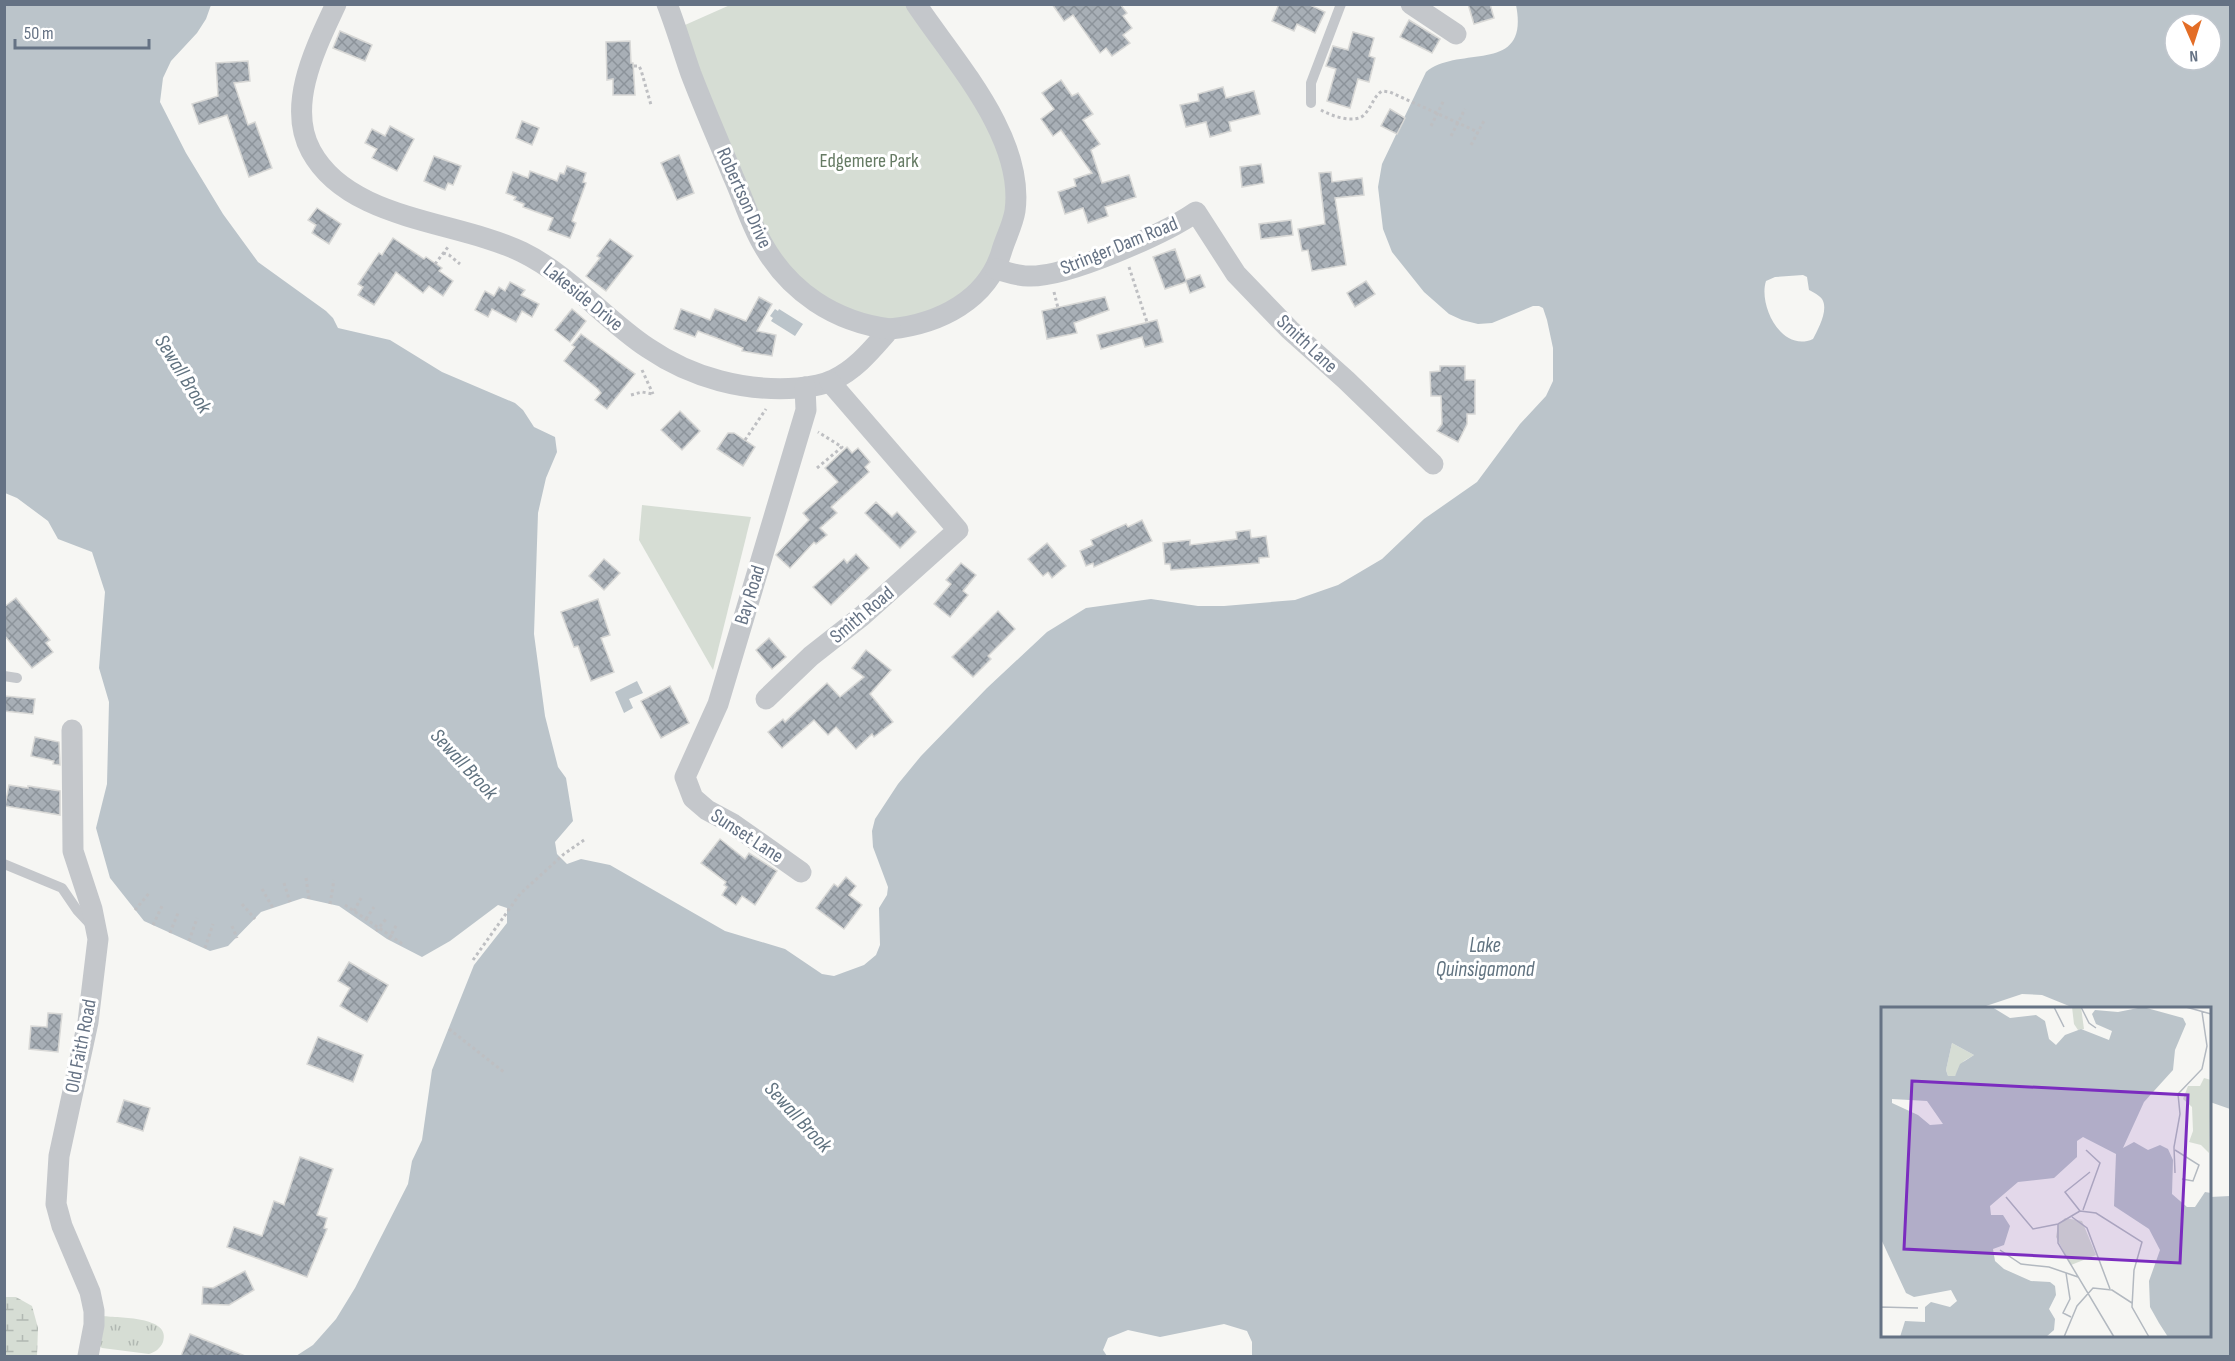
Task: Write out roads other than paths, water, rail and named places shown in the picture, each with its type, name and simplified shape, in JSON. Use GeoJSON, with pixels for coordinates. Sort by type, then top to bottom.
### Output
{"type":"FeatureCollection","features":[{"type":"Feature","properties":{"kind":"street","name":"Lakeside Drive"},"geometry":{"type":"LineString","coordinates":[[336,4],[309,70],[304,87],[302,116],[305,137],[312,152],[334,179],[350,191],[386,209],[474,234],[524,253],[545,265],[585,295],[648,349],[697,374],[723,382],[778,389],[830,382]]}},
{"type":"Feature","properties":{"kind":"street","name":"Robertson Drive"},"geometry":{"type":"LineString","coordinates":[[667,4],[692,75],[754,227],[775,263],[796,288],[818,305],[862,324],[890,329]]}},
{"type":"Feature","properties":{"kind":"street"},"geometry":{"type":"LineString","coordinates":[[830,382],[843,375],[861,360],[890,329],[909,327],[945,314],[965,303],[983,287],[996,269],[1015,211],[1016,195],[1011,163],[998,129],[977,92],[916,4]]}},
{"type":"Feature","properties":{"kind":"street"},"geometry":{"type":"LineString","coordinates":[[1411,4],[1456,34]]}},
{"type":"Feature","properties":{"kind":"street","name":"Stringer Dam Road"},"geometry":{"type":"LineString","coordinates":[[996,269],[1029,276],[1045,275],[1124,248],[1180,223],[1196,212]]}},
{"type":"Feature","properties":{"kind":"street","name":"Smith Lane"},"geometry":{"type":"LineString","coordinates":[[1196,212],[1236,274],[1290,330],[1346,380],[1433,464]]}},
{"type":"Feature","properties":{"kind":"street","name":"Smith Road"},"geometry":{"type":"LineString","coordinates":[[766,699],[811,656],[862,616],[958,530],[830,382]]}},
{"type":"Feature","properties":{"kind":"street","name":"Bay Road"},"geometry":{"type":"LineString","coordinates":[[693,798],[684,777],[718,704],[806,410],[805,387]]}},
{"type":"Feature","properties":{"kind":"street","name":"Old Faith Road"},"geometry":{"type":"LineString","coordinates":[[72,730],[73,851],[92,909],[98,939],[88,1022],[63,1135],[55,1188],[60,1222],[90,1292],[94,1311],[94,1325],[88,1356]]}},
{"type":"Feature","properties":{"kind":"street","name":"Sunset Lane"},"geometry":{"type":"LineString","coordinates":[[693,798],[706,810],[733,825],[801,872]]}},
{"type":"Feature","properties":{"kind":"lane"},"geometry":{"type":"LineString","coordinates":[[1311,103],[1311,83],[1341,4]]}},
{"type":"Feature","properties":{"kind":"lane"},"geometry":{"type":"LineString","coordinates":[[4,676],[17,678]]}},
{"type":"Feature","properties":{"kind":"lane"},"geometry":{"type":"LineString","coordinates":[[4,864],[62,888],[77,910],[96,931]]}},
{"type":"Feature","properties":{"kind":"water","name":"Lake Quinsigamond"},"geometry":{"type":"Polygon","coordinates":[[[4,5],[211,5],[197,33],[171,61],[163,78],[160,102],[186,153],[223,214],[258,262],[326,311],[338,328],[390,340],[442,372],[515,403],[523,410],[534,427],[555,437],[557,452],[546,478],[538,513],[534,634],[545,716],[558,767],[566,778],[573,821],[555,842],[557,854],[567,864],[581,859],[610,865],[725,931],[785,949],[822,974],[834,976],[864,965],[876,955],[880,945],[879,908],[887,895],[888,887],[873,847],[872,831],[875,819],[898,784],[921,756],[987,688],[1047,632],[1086,608],[1151,599],[1198,606],[1295,600],[1338,585],[1382,559],[1424,519],[1477,482],[1520,424],[1546,396],[1553,381],[1553,348],[1543,308],[1533,306],[1492,323],[1478,324],[1449,314],[1424,292],[1392,252],[1383,229],[1378,187],[1382,164],[1426,72],[1440,64],[1489,55],[1502,50],[1512,41],[1518,27],[1516,5],[2230,5],[2230,1109],[2211,1102],[2211,1007],[2072,1007],[2042,995],[2022,994],[1983,1007],[1881,1007],[1881,1337],[2211,1337],[2211,1197],[2230,1196],[2230,1356],[1252,1356],[1252,1342],[1247,1331],[1224,1324],[1160,1337],[1128,1330],[1108,1338],[1103,1350],[1107,1356],[296,1356],[313,1345],[336,1319],[355,1288],[408,1184],[412,1161],[422,1140],[432,1070],[474,965],[507,923],[507,908],[498,905],[450,941],[422,957],[387,939],[339,906],[303,898],[261,912],[228,946],[210,951],[144,921],[110,878],[96,828],[107,784],[109,702],[99,668],[105,592],[92,552],[58,539],[48,521],[17,498],[5,493],[4,5]],[[1803,275],[1775,277],[1766,281],[1764,291],[1769,314],[1775,325],[1791,339],[1802,342],[1813,339],[1824,308],[1822,299],[1809,290],[1807,277],[1803,275]]]}},
{"type":"Feature","properties":{"kind":"water"},"geometry":{"type":"Polygon","coordinates":[[[775,309],[778,311],[779,309],[803,324],[795,336],[771,321],[773,318],[770,316],[775,309]]]}},
{"type":"Feature","properties":{"kind":"water"},"geometry":{"type":"Polygon","coordinates":[[[637,681],[643,693],[629,699],[633,708],[624,713],[615,692],[637,681]]]}},
{"type":"Feature","properties":{"kind":"park label","name":"Edgemere Park"},"geometry":{"type":"Point","coordinates":[869,161]}},
{"type":"Feature","properties":{"kind":"water label","name":"Sewall Brook"},"geometry":{"type":"Point","coordinates":[183,374]}},
{"type":"Feature","properties":{"kind":"water label","name":"Sewall Brook"},"geometry":{"type":"Point","coordinates":[464,764]}},
{"type":"Feature","properties":{"kind":"water label","name":"Sewall Brook"},"geometry":{"type":"Point","coordinates":[798,1117]}}]}
